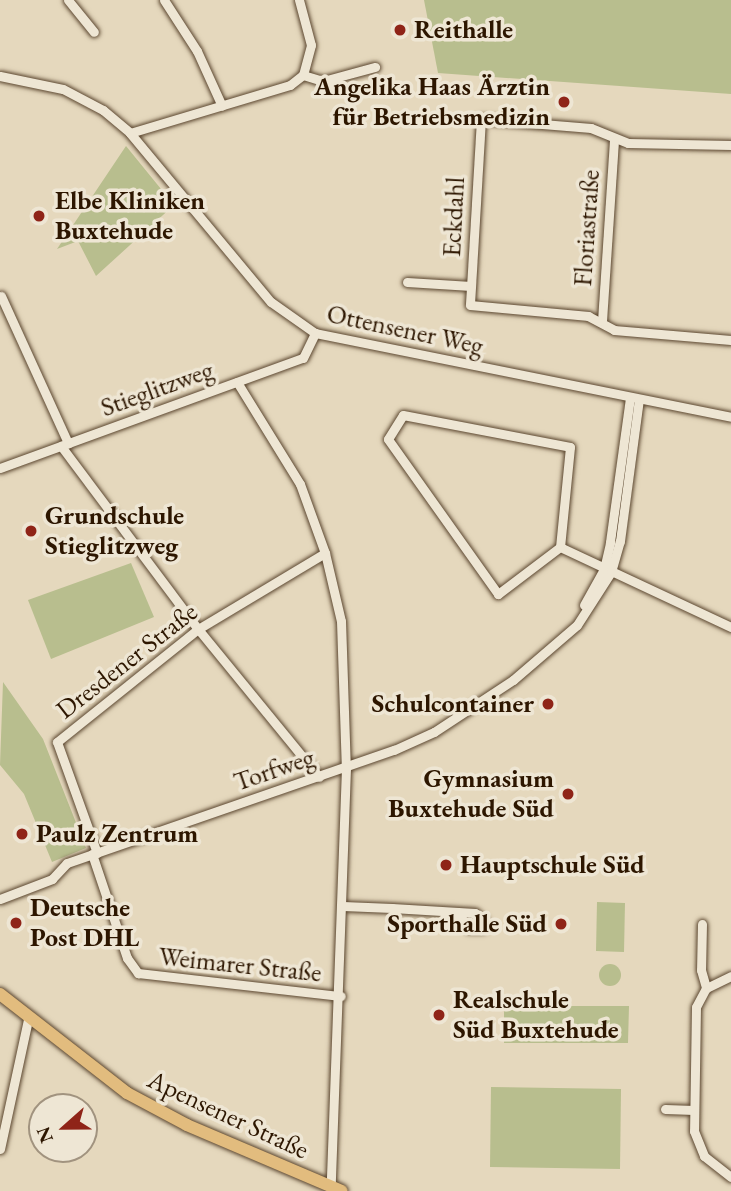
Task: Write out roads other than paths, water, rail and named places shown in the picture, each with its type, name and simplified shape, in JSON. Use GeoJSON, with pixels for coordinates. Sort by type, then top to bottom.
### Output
{"type":"FeatureCollection","features":[{"type":"Feature","properties":{"kind":"main road","name":"Apensener Straße"},"geometry":{"type":"LineString","coordinates":[[0,994],[136,1098],[187,1125],[337,1189]]}},
{"type":"Feature","properties":{"kind":"street"},"geometry":{"type":"LineString","coordinates":[[68,0],[94,32]]}},
{"type":"Feature","properties":{"kind":"street"},"geometry":{"type":"LineString","coordinates":[[163,0],[197,51],[222,106]]}},
{"type":"Feature","properties":{"kind":"street"},"geometry":{"type":"LineString","coordinates":[[130,133],[281,91],[303,75],[312,45],[299,0]]}},
{"type":"Feature","properties":{"kind":"street"},"geometry":{"type":"LineString","coordinates":[[303,75],[323,81],[375,67]]}},
{"type":"Feature","properties":{"kind":"street","name":"Ottensener Weg"},"geometry":{"type":"LineString","coordinates":[[0,76],[63,89],[103,110],[130,133],[271,302],[315,333],[731,417]]}},
{"type":"Feature","properties":{"kind":"street","name":"Eckdahl"},"geometry":{"type":"LineString","coordinates":[[731,145],[628,143],[591,128],[481,119],[470,306],[588,316],[602,321],[614,330],[731,340]]}},
{"type":"Feature","properties":{"kind":"street","name":"Floriastraße"},"geometry":{"type":"LineString","coordinates":[[602,321],[614,138]]}},
{"type":"Feature","properties":{"kind":"street"},"geometry":{"type":"LineString","coordinates":[[407,282],[471,286]]}},
{"type":"Feature","properties":{"kind":"street"},"geometry":{"type":"LineString","coordinates":[[1,296],[64,445],[198,629],[319,777]]}},
{"type":"Feature","properties":{"kind":"street","name":"Stieglitzweg"},"geometry":{"type":"LineString","coordinates":[[0,468],[303,358],[315,333]]}},
{"type":"Feature","properties":{"kind":"street"},"geometry":{"type":"LineString","coordinates":[[237,383],[300,484],[325,553],[341,621],[346,768],[337,1189]]}},
{"type":"Feature","properties":{"kind":"street","name":"Torfweg"},"geometry":{"type":"LineString","coordinates":[[0,898],[52,879],[67,863],[346,768],[434,732],[548,652],[608,570],[634,398]]}},
{"type":"Feature","properties":{"kind":"street"},"geometry":{"type":"LineString","coordinates":[[403,415],[570,447],[560,547],[498,594],[388,439],[403,415]]}},
{"type":"Feature","properties":{"kind":"street"},"geometry":{"type":"LineString","coordinates":[[560,547],[731,627]]}},
{"type":"Feature","properties":{"kind":"street","name":"Dresdener Straße"},"geometry":{"type":"LineString","coordinates":[[94,854],[57,743],[198,629],[325,553]]}},
{"type":"Feature","properties":{"kind":"street","name":"Weimarer Straße"},"geometry":{"type":"LineString","coordinates":[[94,854],[127,958],[138,973],[341,996]]}},
{"type":"Feature","properties":{"kind":"street"},"geometry":{"type":"LineString","coordinates":[[343,906],[457,912]]}},
{"type":"Feature","properties":{"kind":"street"},"geometry":{"type":"LineString","coordinates":[[702,924],[701,970],[706,988]]}},
{"type":"Feature","properties":{"kind":"street"},"geometry":{"type":"LineString","coordinates":[[731,975],[706,988],[696,1007],[694,1110],[694,1131],[704,1156],[731,1177]]}},
{"type":"Feature","properties":{"kind":"street"},"geometry":{"type":"LineString","coordinates":[[0,1149],[28,1018]]}},
{"type":"Feature","properties":{"kind":"street"},"geometry":{"type":"LineString","coordinates":[[665,1109],[694,1110]]}},
{"type":"Feature","properties":{"kind":"place","name":"Reithalle"},"geometry":{"type":"Point","coordinates":[400,30]}},
{"type":"Feature","properties":{"kind":"place","name":"Angelika Haas Ärztin für Betriebsmedizin"},"geometry":{"type":"Point","coordinates":[564,102]}},
{"type":"Feature","properties":{"kind":"place","name":"Elbe Kliniken Buxtehude"},"geometry":{"type":"Point","coordinates":[39,216]}},
{"type":"Feature","properties":{"kind":"place","name":"Grundschule Stieglitzweg"},"geometry":{"type":"Point","coordinates":[31,531]}},
{"type":"Feature","properties":{"kind":"place","name":"Schulcontainer"},"geometry":{"type":"Point","coordinates":[548,704]}},
{"type":"Feature","properties":{"kind":"place","name":"Gymnasium Buxtehude Süd"},"geometry":{"type":"Point","coordinates":[568,794]}},
{"type":"Feature","properties":{"kind":"place","name":"Paulz Zentrum"},"geometry":{"type":"Point","coordinates":[22,834]}},
{"type":"Feature","properties":{"kind":"place","name":"Hauptschule Süd"},"geometry":{"type":"Point","coordinates":[446,865]}},
{"type":"Feature","properties":{"kind":"place","name":"Deutsche Post DHL"},"geometry":{"type":"Point","coordinates":[16,923]}},
{"type":"Feature","properties":{"kind":"place","name":"Sporthalle Süd"},"geometry":{"type":"Point","coordinates":[561,924]}},
{"type":"Feature","properties":{"kind":"place","name":"Realschule Süd Buxtehude"},"geometry":{"type":"Point","coordinates":[439,1015]}}]}
